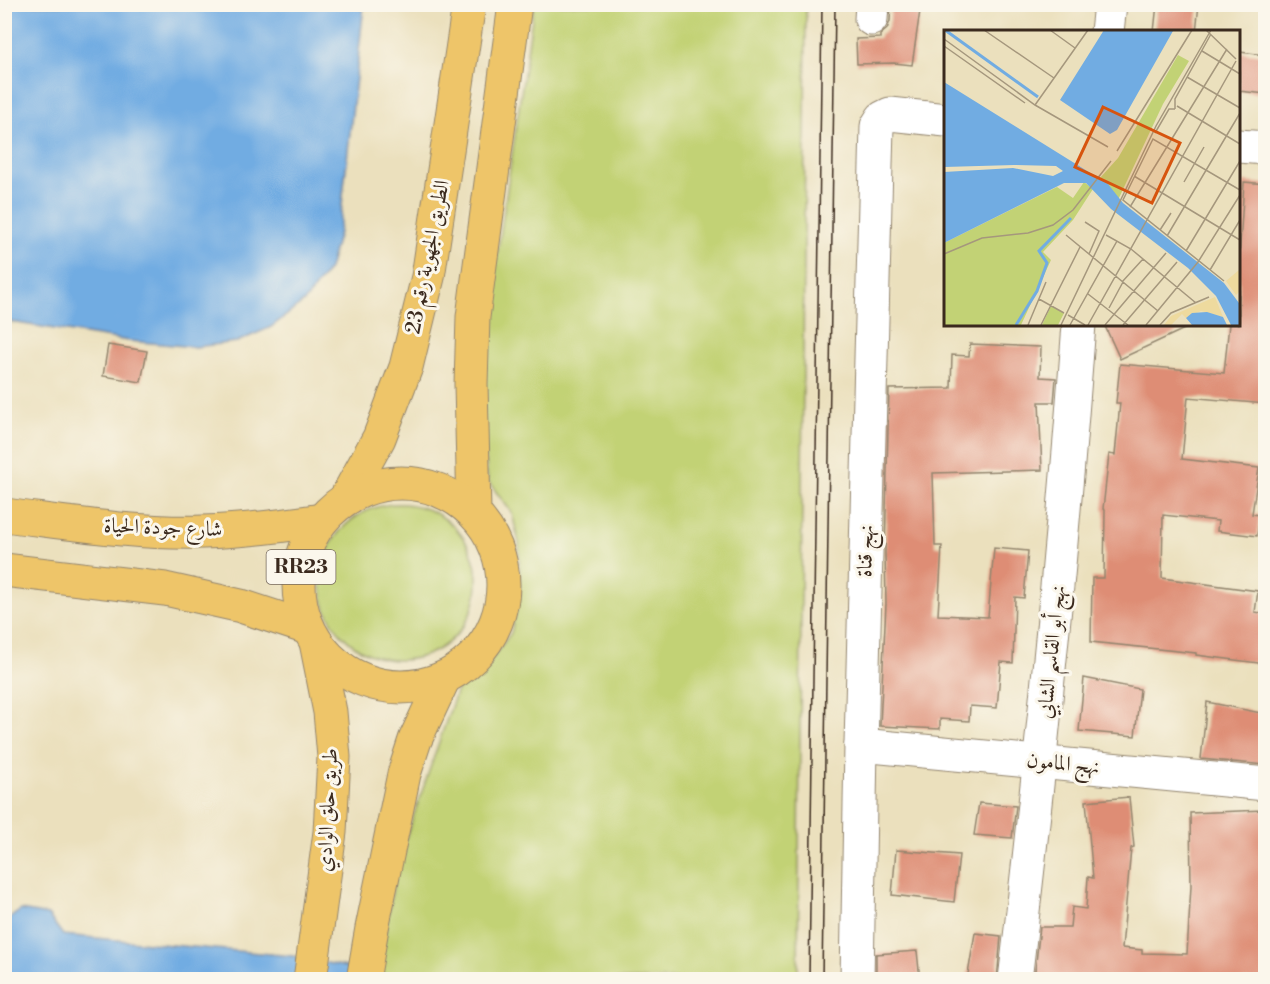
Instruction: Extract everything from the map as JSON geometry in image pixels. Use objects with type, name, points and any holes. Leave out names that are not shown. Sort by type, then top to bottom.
[{"type":"main road","name":"الطريق الجهوية رقم 23","points":[[346,498],[378,485],[413,483],[446,492],[474,512],[493,538],[503,570],[502,602],[491,633],[471,659],[444,678],[409,687],[373,683],[341,668],[312,635],[300,600],[299,572],[307,544],[322,520],[346,498],[379,438],[406,367],[428,277],[469,4]]},
{"type":"main road","points":[[474,512],[471,384],[473,317],[515,4]]},
{"type":"main road","name":"شارع جودة الحياة","points":[[4,515],[130,530],[201,532],[260,529],[322,520]]},
{"type":"main road","name":"RR23","points":[[4,570],[165,589],[241,606],[312,635]]},
{"type":"main road","name":"طريق حلق الوادي","points":[[310,980],[330,832],[334,757],[330,712],[312,635]]},
{"type":"main road","name":"RR23","points":[[363,980],[404,774],[415,740],[444,678]]},
{"type":"street","points":[[1107,30],[1110,4]]},
{"type":"street","name":"نهج قناة","points":[[857,980],[876,134],[879,122],[890,114],[944,120]]},
{"type":"street","points":[[1240,146],[1266,147]]},
{"type":"street","name":"نهج أبو القاسم الشابي","points":[[1015,980],[1041,762],[1066,499],[1079,326]]},
{"type":"street","name":"نهج المامون","points":[[861,745],[1266,784]]},
{"type":"green space","points":[[534,5],[806,5],[798,979],[426,980],[404,974],[378,975],[397,864],[457,690],[483,671],[511,633],[520,593],[519,543],[512,513],[488,481],[476,369],[499,244]]},
{"type":"green space","points":[[399,504],[429,510],[454,527],[471,552],[477,582],[471,612],[454,637],[429,654],[399,660],[369,654],[344,637],[327,612],[321,582],[327,552],[344,527],[369,510]]},
{"type":"water","points":[[4,5],[364,5],[339,232],[329,269],[305,301],[271,327],[237,342],[195,347],[129,341],[5,321]]},
{"type":"water","points":[[21,910],[48,915],[63,935],[293,956],[404,979],[5,979],[4,922]]},
{"type":"building","points":[[891,4],[921,4],[912,65],[857,64],[856,39],[880,38],[890,21]]},
{"type":"building","points":[[1157,4],[1199,4],[1196,30],[1154,30]]},
{"type":"building","points":[[1240,52],[1266,55],[1266,94],[1240,91]]},
{"type":"building","points":[[1244,182],[1266,184],[1266,404],[1188,397],[1182,459],[1259,468],[1252,514],[1260,515],[1257,536],[1217,531],[1218,521],[1163,515],[1162,578],[1258,591],[1255,612],[1266,614],[1266,664],[1196,655],[1196,653],[1091,642],[1092,578],[1104,578],[1105,510],[1103,509],[1109,454],[1115,455],[1120,403],[1116,403],[1120,364],[1224,373],[1229,326],[1240,326],[1240,244]]},
{"type":"building","points":[[1105,326],[1191,326],[1120,359]]},
{"type":"building","points":[[970,344],[1041,347],[1040,377],[1056,378],[1054,402],[1039,402],[1042,470],[933,473],[935,546],[942,546],[938,615],[988,617],[994,548],[1028,551],[1024,598],[1015,597],[1013,663],[1001,662],[997,708],[970,706],[969,721],[940,719],[940,729],[880,726],[886,604],[889,389],[951,388],[952,355],[969,356]]},
{"type":"building","points":[[108,345],[147,351],[141,382],[103,376]]},
{"type":"building","points":[[1084,678],[1140,689],[1135,736],[1079,731]]},
{"type":"building","points":[[1207,702],[1266,714],[1266,765],[1201,759]]},
{"type":"building","points":[[1129,797],[1134,847],[1131,848],[1122,948],[1142,950],[1142,953],[1187,954],[1191,886],[1190,813],[1264,810],[1266,980],[1034,980],[1040,927],[1070,927],[1072,907],[1086,909],[1088,877],[1093,878],[1086,801]]},
{"type":"building","points":[[979,803],[1016,806],[1012,838],[974,835]]},
{"type":"building","points":[[896,850],[959,855],[954,902],[892,895]]},
{"type":"building","points":[[975,933],[1001,936],[997,980],[967,980]]},
{"type":"building","points":[[917,951],[920,980],[876,980],[876,954]]},
{"type":"tram line","points":[[809,980],[822,4]]},
{"type":"tram line","points":[[822,980],[835,4]]}]
